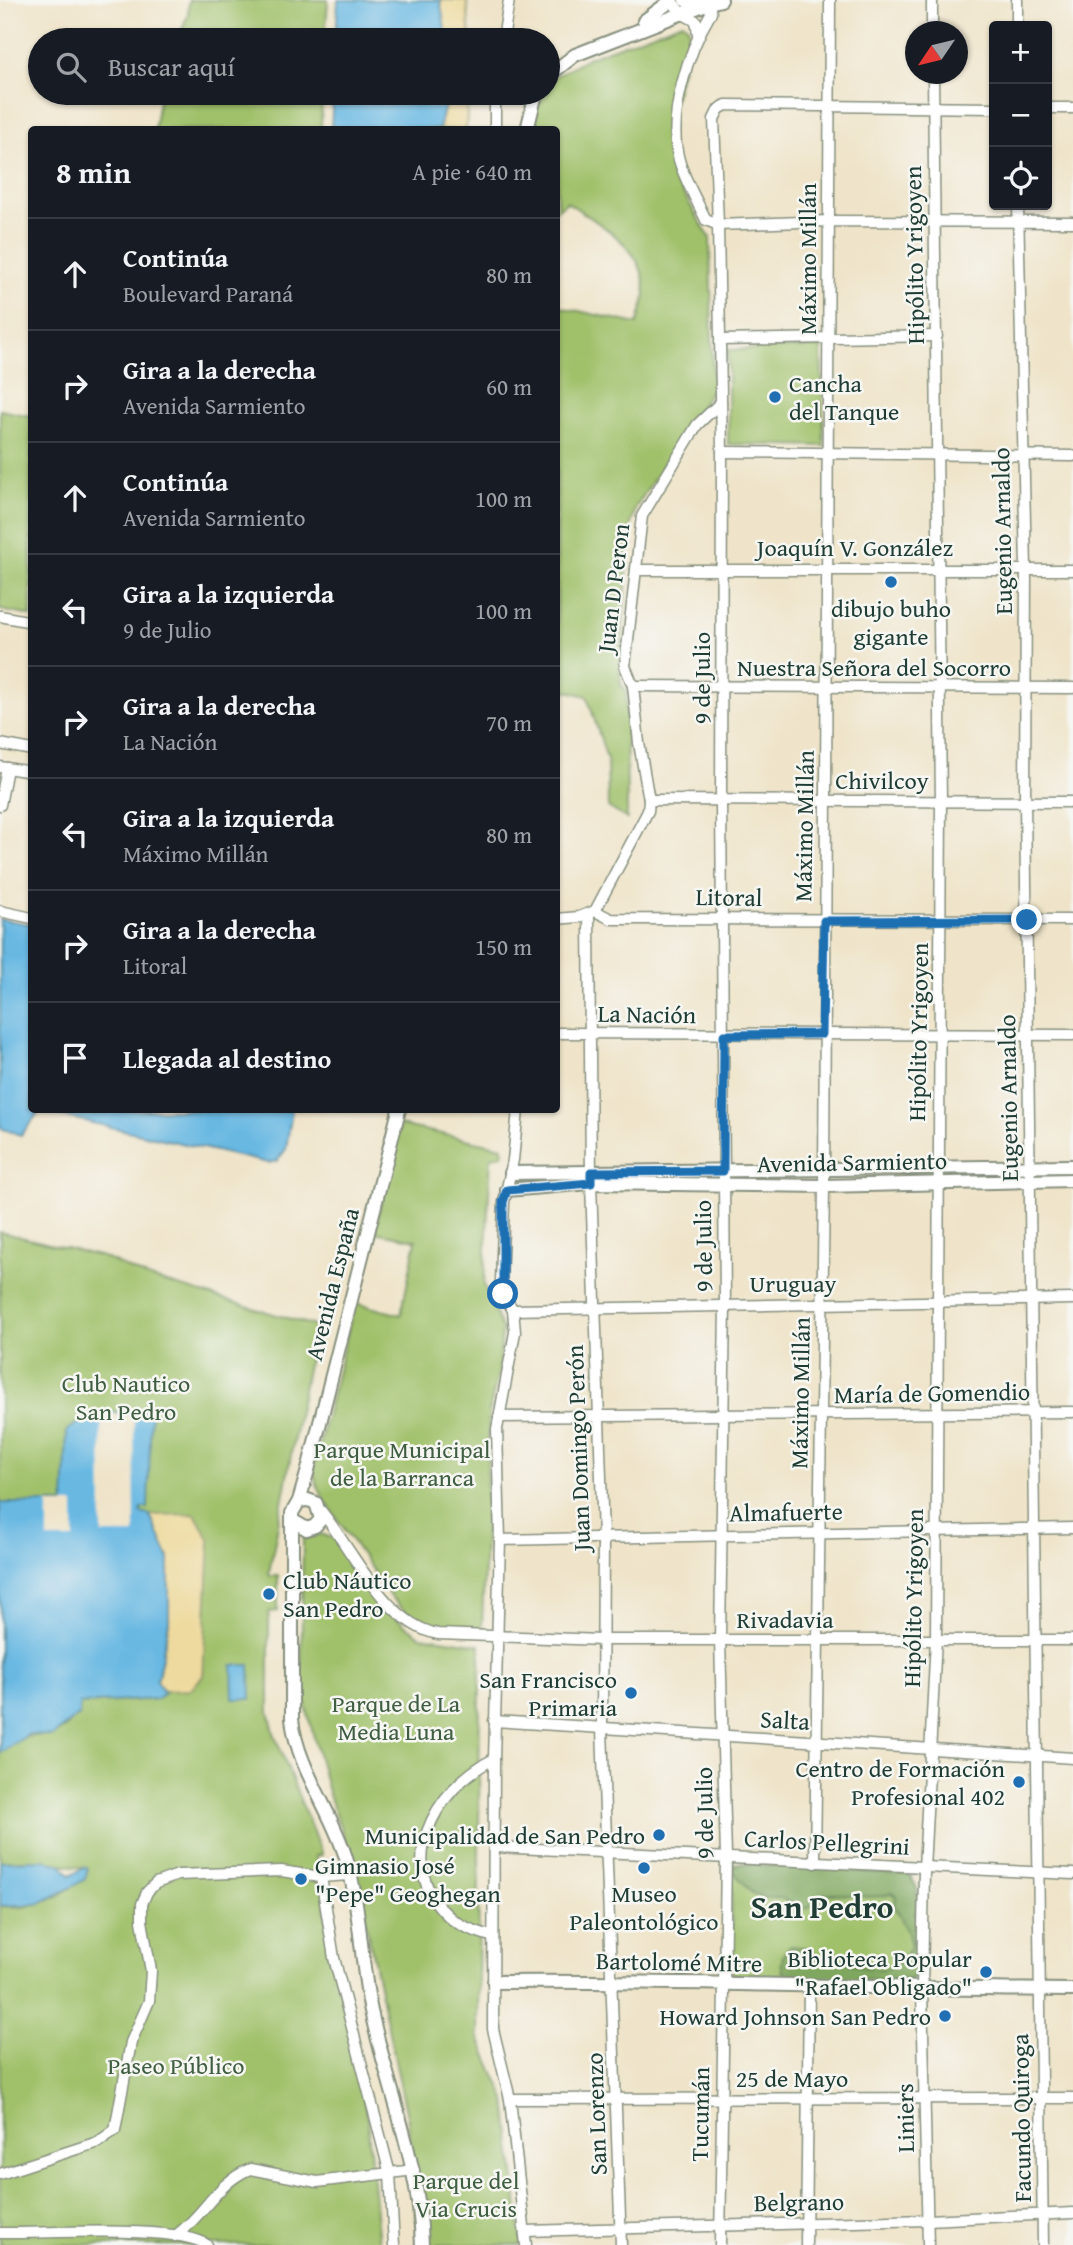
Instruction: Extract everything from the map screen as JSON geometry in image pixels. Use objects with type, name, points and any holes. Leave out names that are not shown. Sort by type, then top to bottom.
[{"type":"main road","points":[[560,66],[575,54],[683,7],[713,1]]},
{"type":"main road","points":[[623,34],[667,2]]},
{"type":"main road","points":[[528,126],[533,105]]},
{"type":"main road","name":"Avenida España","points":[[302,1529],[320,1519],[311,1504],[308,1470],[398,1113]]},
{"type":"main road","name":"Avenida Sarmiento","points":[[511,1172],[722,1185],[824,1186],[937,1182],[1073,1166]]},
{"type":"main road","name":"Avenida Sarmiento","points":[[507,1190],[591,1177],[723,1171],[937,1169],[1030,1173],[1073,1180]]},
{"type":"main road","name":"Avenida España","points":[[311,1504],[292,1513],[302,1529],[292,1588],[294,1732],[339,1836],[349,1875],[366,1989],[387,2082],[414,2170],[421,2204],[422,2245]]},
{"type":"main road","name":"Bartolomé Mitre","points":[[494,1982],[613,1981],[922,1990],[1073,1990]]},
{"type":"street","points":[[505,28],[509,0]]},
{"type":"street","name":"Máximo Millán","points":[[815,1863],[816,1640],[822,1416],[822,1034],[829,568],[827,453],[830,0]]},
{"type":"street","points":[[932,0],[932,21]]},
{"type":"street","points":[[1017,0],[1017,21]]},
{"type":"street","points":[[713,1],[711,13],[698,35],[681,93],[675,136],[686,179],[706,220],[718,225],[829,221],[1073,222]]},
{"type":"street","points":[[667,2],[683,7],[696,21],[698,35]]},
{"type":"street","name":"Hipólito Yrigoyen","points":[[922,1990],[924,1869],[936,1639],[937,1169],[940,1034],[941,802],[933,84]]},
{"type":"street","name":"9 de Julio","points":[[723,1983],[726,1857],[720,1640],[725,1416],[721,800],[723,568],[714,119],[719,109],[734,103],[828,107]]},
{"type":"street","points":[[495,105],[495,126]]},
{"type":"street","points":[[828,107],[989,108]]},
{"type":"street","points":[[1052,108],[1073,108]]},
{"type":"street","name":"Eugenio Arnaldo","points":[[1018,210],[1026,569],[1025,802],[1040,1990]]},
{"type":"street","points":[[720,340],[937,336]]},
{"type":"street","name":"Juan D Peron","points":[[649,800],[633,687],[625,667],[638,532],[646,506],[697,425],[721,402]]},
{"type":"street","points":[[722,452],[1073,456]]},
{"type":"street","name":"Joaquín V. González","points":[[636,570],[1073,570]]},
{"type":"street","points":[[0,617],[28,621]]},
{"type":"street","name":"Nuestra Señora del Socorro","points":[[633,687],[1073,688]]},
{"type":"street","points":[[0,744],[28,749]]},
{"type":"street","points":[[0,805],[4,767],[28,771]]},
{"type":"street","points":[[560,918],[592,913],[644,819],[649,800]]},
{"type":"street","name":"Chivilcoy","points":[[649,800],[1073,802]]},
{"type":"street","points":[[0,911],[28,917]]},
{"type":"street","name":"Litoral","points":[[592,913],[611,919],[723,917],[824,921],[1073,920]]},
{"type":"street","name":"Juan Domingo Perón","points":[[592,913],[591,1177],[603,1537],[602,1728],[613,1981]]},
{"type":"street","name":"La Nación","points":[[560,1033],[1073,1035]]},
{"type":"street","points":[[518,1113],[511,1172],[503,1202],[501,1281],[503,1294],[513,1310],[514,1344],[499,1417],[500,1539],[494,1721],[493,1937],[495,2039],[510,2099],[526,2245]]},
{"type":"street","name":"Uruguay","points":[[513,1310],[1073,1299]]},
{"type":"street","name":"María de Gomendio","points":[[499,1417],[1073,1412]]},
{"type":"street","points":[[311,1504],[341,1535]]},
{"type":"street","name":"Almafuerte","points":[[500,1539],[1073,1528]]},
{"type":"street","points":[[302,1529],[341,1535]]},
{"type":"street","name":"Rivadavia","points":[[341,1535],[383,1598],[410,1623],[438,1634],[603,1640],[1073,1640]]},
{"type":"street","name":"Salta","points":[[494,1721],[1073,1758]]},
{"type":"street","points":[[493,1937],[465,1928],[451,1918],[429,1887],[422,1856],[430,1820],[444,1798],[464,1777],[494,1759]]},
{"type":"street","name":"Carlos Pellegrini","points":[[495,1847],[1038,1875],[1073,1874]]},
{"type":"street","points":[[0,2174],[98,2142],[115,2130],[131,2042],[149,2001],[150,1971],[142,1904],[147,1892],[156,1883],[178,1875],[281,1871],[321,1877],[349,1875]]},
{"type":"street","points":[[321,1877],[334,1958],[390,2174],[394,2245]]},
{"type":"street","name":"San Lorenzo","points":[[613,1981],[621,2245]]},
{"type":"street","name":"Tucumán","points":[[720,2245],[723,1983]]},
{"type":"street","points":[[806,2245],[809,1987]]},
{"type":"street","name":"Liniers","points":[[922,1990],[928,2245]]},
{"type":"street","name":"Facundo Quiroga","points":[[1040,1990],[1044,2245]]},
{"type":"street","name":"25 de Mayo","points":[[510,2099],[615,2096],[721,2099],[1073,2098]]},
{"type":"street","points":[[175,2236],[194,2220],[222,2185],[250,2169],[317,2182],[414,2170]]},
{"type":"street","name":"Belgrano","points":[[526,2231],[928,2220],[1073,2213]]},
{"type":"street","points":[[194,2220],[206,2245]]},
{"type":"street","points":[[0,2233],[69,2230],[175,2236],[198,2239],[206,2245]]},
{"type":"green space","points":[[189,0],[328,0],[326,28],[183,28],[188,14]]},
{"type":"green space","points":[[683,22],[689,28],[689,43],[666,131],[680,188],[710,238],[713,388],[636,507],[630,528],[620,675],[621,685],[626,690],[627,819],[608,807],[607,759],[587,696],[560,689],[560,307],[637,324],[645,296],[643,276],[629,249],[606,228],[567,202],[560,208],[560,126],[534,126],[539,105],[560,105],[560,74],[587,58]]},
{"type":"green space","points":[[158,105],[322,105],[321,126],[155,126]]},
{"type":"green space","name":"Cancha del Tanque","points":[[821,347],[824,446],[728,444],[728,350]]},
{"type":"green space","points":[[0,410],[28,415],[28,615],[0,610]]},
{"type":"green space","name":"Parque Municipal de la Barranca","points":[[400,1125],[503,1147],[502,1155],[491,1157],[484,1285],[502,1330],[499,1371],[489,1411],[482,1630],[441,1628],[410,1617],[390,1596],[325,1501],[313,1469],[355,1303],[401,1315],[416,1240],[374,1232]]},
{"type":"green space","points":[[0,1232],[103,1257],[147,1277],[315,1326],[269,1573],[270,1576],[278,1576],[278,1611],[269,1612],[269,1712],[275,1736],[322,1855],[315,1856],[324,1884],[329,1955],[352,2037],[367,2118],[379,2245],[0,2245],[0,1906],[24,1907],[56,1897],[84,1879],[88,1869],[42,1860],[0,1861],[0,1753],[18,1739],[62,1730],[70,1722],[79,1704],[156,1699],[164,1693],[135,1534],[0,1516]]},
{"type":"green space","name":"Parque de La Media Luna","points":[[321,1534],[338,1540],[386,1610],[409,1628],[421,1636],[480,1645],[478,2036],[506,2100],[522,2245],[419,2245],[408,2121],[353,1863],[328,1792],[301,1687],[303,1539]]},
{"type":"green space","points":[[731,1863],[910,1875],[917,1888],[917,1975],[908,1981],[732,1975]]},
{"type":"green space","points":[[740,1863],[910,1875],[917,1888],[917,1975],[910,1980],[793,1979],[783,1972],[782,1964],[783,1954],[790,1946],[809,1948],[819,1959],[826,1956],[874,1969],[894,1966],[903,1959],[911,1947],[908,1932],[894,1905],[896,1898],[893,1893],[875,1897],[822,1894],[814,1905],[803,1909],[781,1898],[766,1898],[752,1893],[731,1869]]},
{"type":"sand","points":[[440,0],[467,0],[469,28],[445,28]]},
{"type":"sand","points":[[445,105],[467,105],[466,126],[440,126]]},
{"type":"sand","points":[[195,1514],[210,1541],[203,1676],[190,1690],[164,1691],[157,1681],[169,1623],[169,1558],[150,1515]]},
{"type":"water","points":[[338,0],[440,0],[445,28],[337,28]]},
{"type":"water","points":[[332,105],[445,105],[440,126],[331,126]]},
{"type":"water","points":[[0,919],[28,924],[28,1113],[38,1113],[21,1135],[0,1128]]},
{"type":"water","points":[[49,1113],[292,1113],[286,1149],[277,1161],[268,1163]]},
{"type":"water","points":[[151,1410],[148,1508],[142,1508],[141,1513],[150,1515],[169,1558],[169,1622],[157,1681],[164,1693],[156,1699],[80,1704],[79,1715],[52,1736],[29,1734],[0,1753],[0,1503],[64,1503],[67,1430],[93,1414]]},
{"type":"water","points":[[232,1665],[250,1665],[251,1699],[233,1699]]},
{"type":"water","points":[[42,1860],[60,1863],[70,1875],[86,1867],[88,1869],[85,1879],[38,1904],[0,1906],[0,1861]]},
{"type":"pier","points":[[101,1414],[134,1414],[135,1534],[102,1534]]},
{"type":"pier","points":[[48,1504],[74,1504],[74,1539],[48,1539]]},
{"type":"place","name":"Cancha del Tanque","points":[[775,397]]},
{"type":"place","name":"dibujo buho gigante","points":[[891,582]]},
{"type":"place","name":"Club Náutico San Pedro","points":[[269,1594]]},
{"type":"place","name":"San Francisco Primaria","points":[[631,1693]]},
{"type":"place","name":"Centro de Formación Profesional 402","points":[[1019,1782]]},
{"type":"place","name":"Municipalidad de San Pedro","points":[[659,1835]]},
{"type":"place","name":"Museo Paleontológico","points":[[644,1868]]},
{"type":"place","name":"Gimnasio José \"Pepe\" Geoghegan","points":[[301,1879]]},
{"type":"place","name":"Biblioteca Popular \"Rafael Obligado\"","points":[[986,1972]]},
{"type":"place","name":"Howard Johnson San Pedro","points":[[945,2016]]},
{"type":"district","name":"San Pedro","points":[[822,1906]]},
{"type":"route","points":[[503,1294],[503,1202],[507,1190],[591,1183],[591,1172],[723,1171],[724,1035],[822,1034],[824,921],[1027,920]]},
{"type":"park label","name":"Club Nautico San Pedro","points":[[126,1397]]},
{"type":"park label","name":"Paseo Público","points":[[176,2065]]},
{"type":"park label","name":"Parque del Via Crucis","points":[[466,2194]]}]
